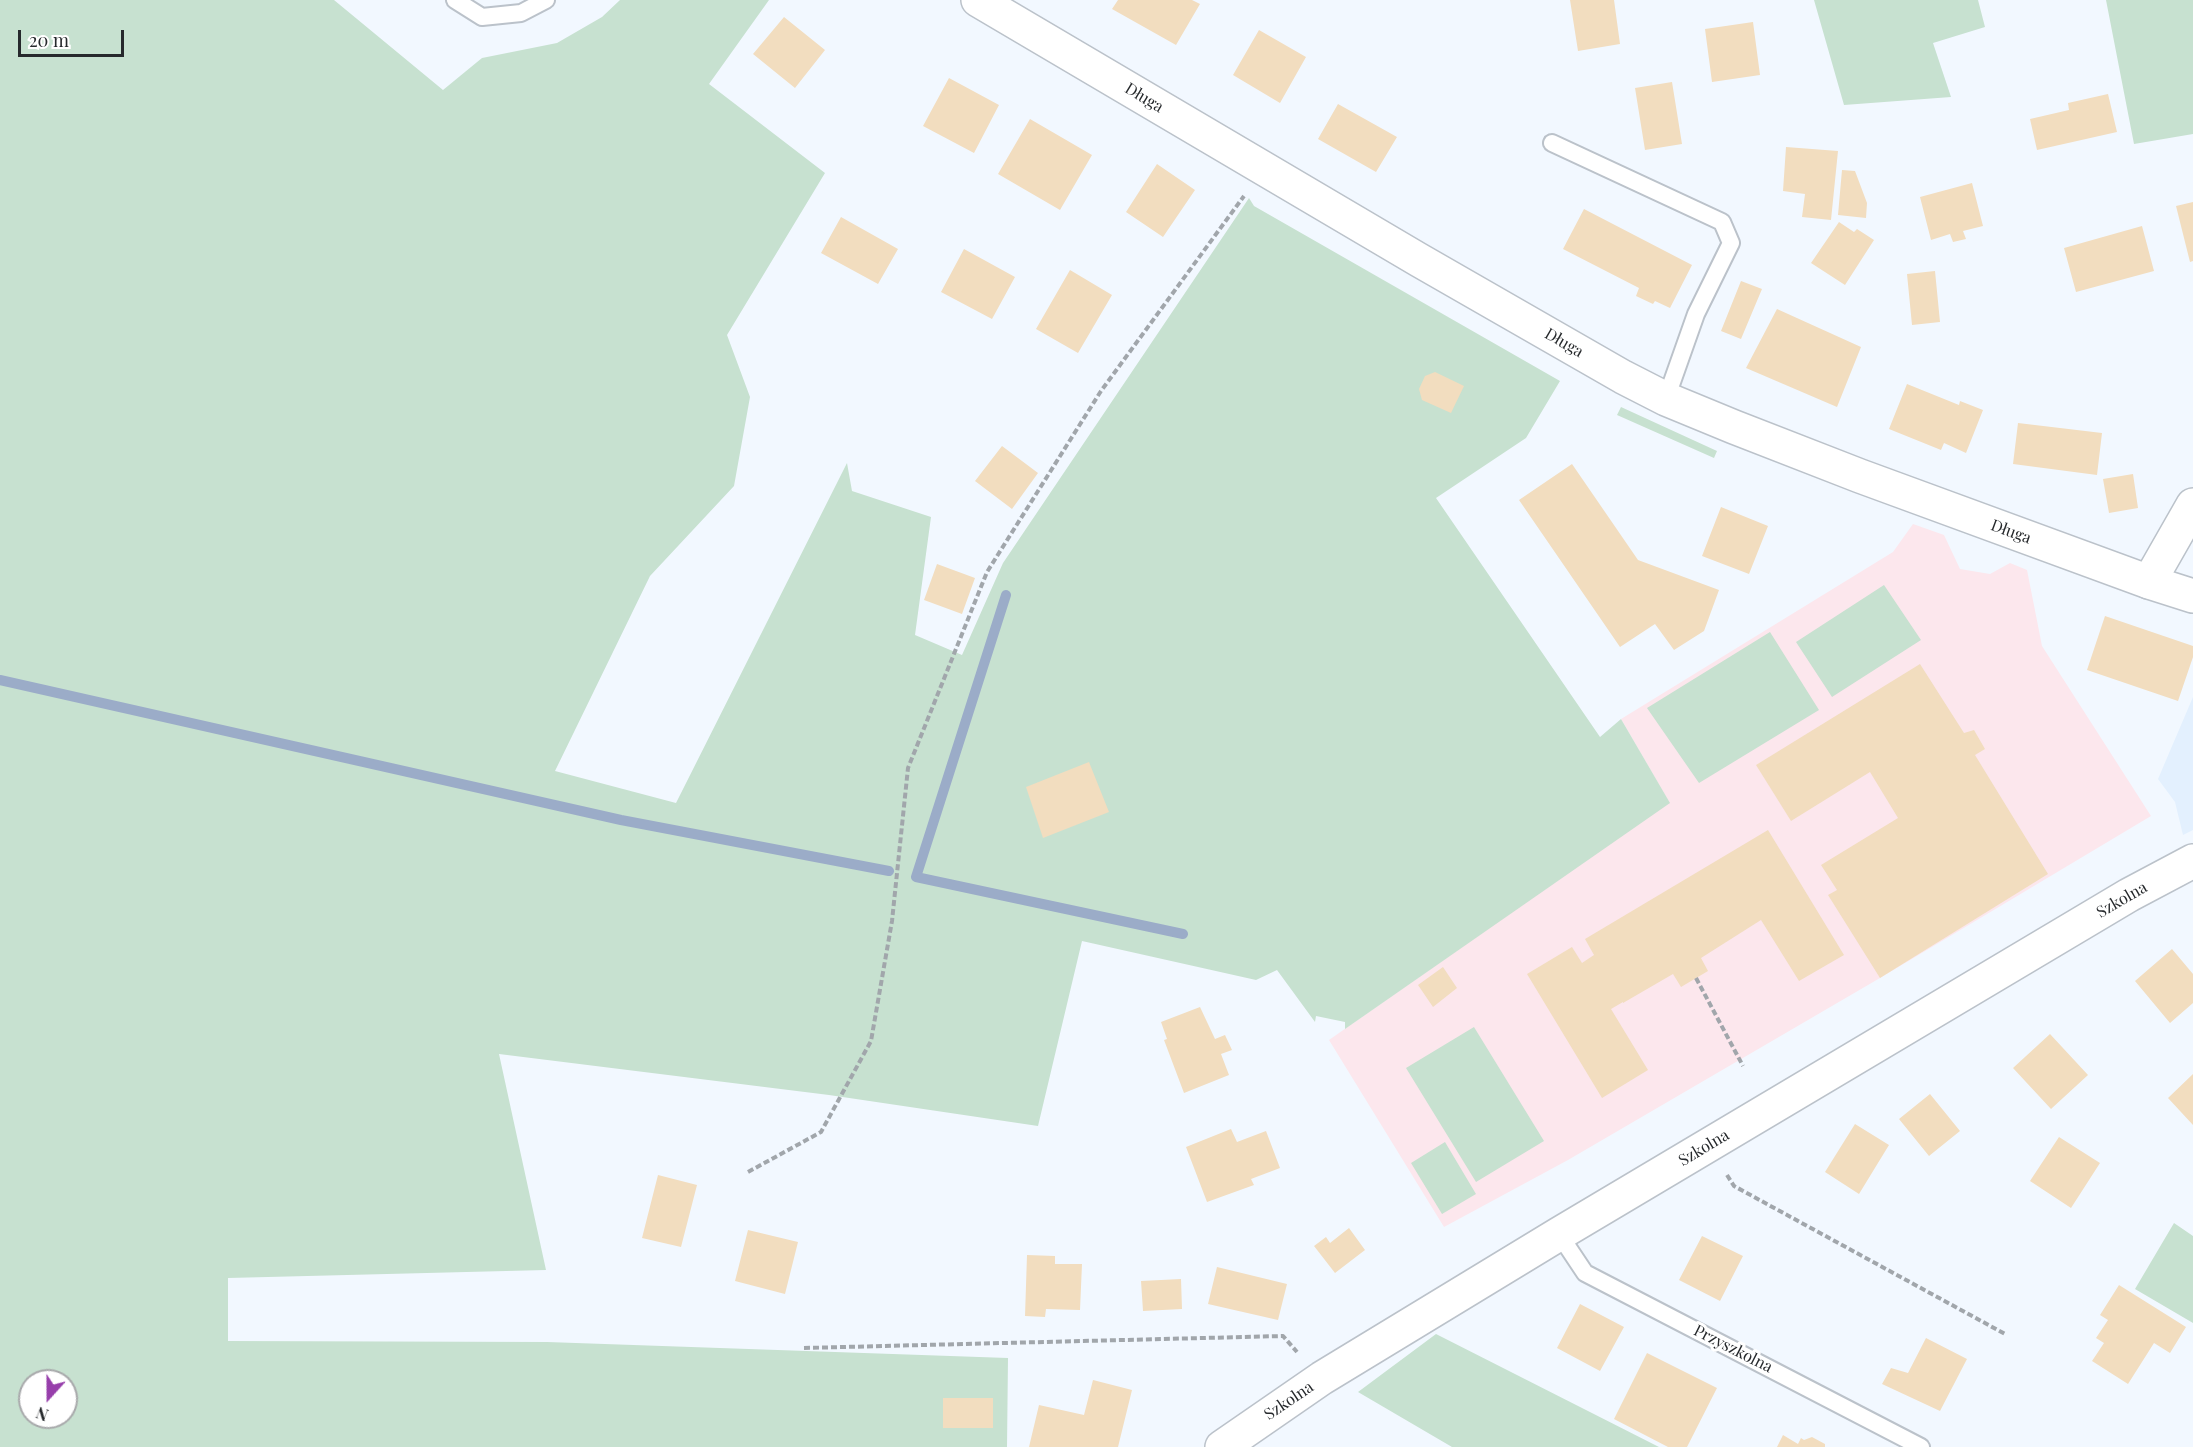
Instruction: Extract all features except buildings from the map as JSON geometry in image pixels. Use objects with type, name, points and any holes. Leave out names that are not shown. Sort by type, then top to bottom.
[{"type":"street","name":"Długa","points":[[978,0],[1439,272],[1666,399],[1849,472],[2193,596]]},
{"type":"street","points":[[2149,582],[2193,505]]},
{"type":"street","name":"Szkolna","points":[[1222,1447],[1322,1378],[1559,1234],[2129,895],[2193,861]]},
{"type":"lane","points":[[456,0],[482,17],[521,13],[546,0]]},
{"type":"lane","points":[[1552,143],[1722,222],[1731,243],[1696,314],[1666,399]]},
{"type":"lane","name":"Przyszkolna","points":[[1559,1234],[1585,1273],[1922,1447]]},
{"type":"path","points":[[748,1172],[821,1132],[871,1041],[892,921],[908,768],[987,572],[1101,391],[1263,168]]},
{"type":"path","points":[[1696,978],[1743,1066]]},
{"type":"path","points":[[1709,1146],[1734,1186],[2005,1334]]},
{"type":"path","points":[[804,1348],[1283,1336],[1322,1378]]},
{"type":"shaded area","points":[[1913,524],[1944,535],[1960,569],[1990,574],[2010,563],[2027,570],[2042,646],[2151,816],[1880,978],[1568,1160],[1444,1227],[1329,1040],[1669,802],[1621,719],[1893,552]]},
{"type":"shaded area","points":[[2193,697],[2193,830],[2183,835],[2175,802],[2158,779]]},
{"type":"green space","points":[[0,0],[334,0],[443,90],[482,58],[557,43],[602,17],[620,0],[769,0],[709,84],[825,173],[727,335],[750,397],[734,486],[650,576],[555,771],[676,803],[847,463],[852,491],[931,517],[915,635],[962,655],[1003,563],[1249,198],[1254,206],[1560,381],[1526,438],[1436,498],[1600,737],[1621,719],[1670,803],[1345,1029],[1345,1022],[1316,1016],[1315,1022],[1277,970],[1256,980],[1082,941],[1038,1126],[829,1095],[499,1054],[546,1270],[228,1278],[228,1341],[547,1342],[1008,1358],[1007,1447],[0,1447]]},
{"type":"green space","points":[[1814,0],[1978,0],[1985,27],[1933,43],[1951,97],[1844,105]]},
{"type":"green space","points":[[2106,0],[2193,0],[2193,134],[2134,144]]},
{"type":"green space","points":[[1621,407],[1717,451],[1714,458],[1617,415]]},
{"type":"green space","points":[[1884,585],[1921,640],[1832,697],[1796,642]]},
{"type":"green space","points":[[1770,632],[1819,710],[1699,783],[1647,708]]},
{"type":"green space","points":[[1474,1027],[1544,1141],[1476,1182],[1406,1068]]},
{"type":"green space","points":[[1445,1142],[1476,1194],[1442,1214],[1411,1163]]},
{"type":"green space","points":[[2174,1223],[2193,1236],[2193,1323],[2135,1289]]},
{"type":"green space","points":[[1436,1334],[1659,1447],[1452,1447],[1358,1392]]},
{"type":"waterway","points":[[1006,595],[916,877],[1183,934]]},
{"type":"waterway","points":[[0,680],[621,820],[889,871]]}]
